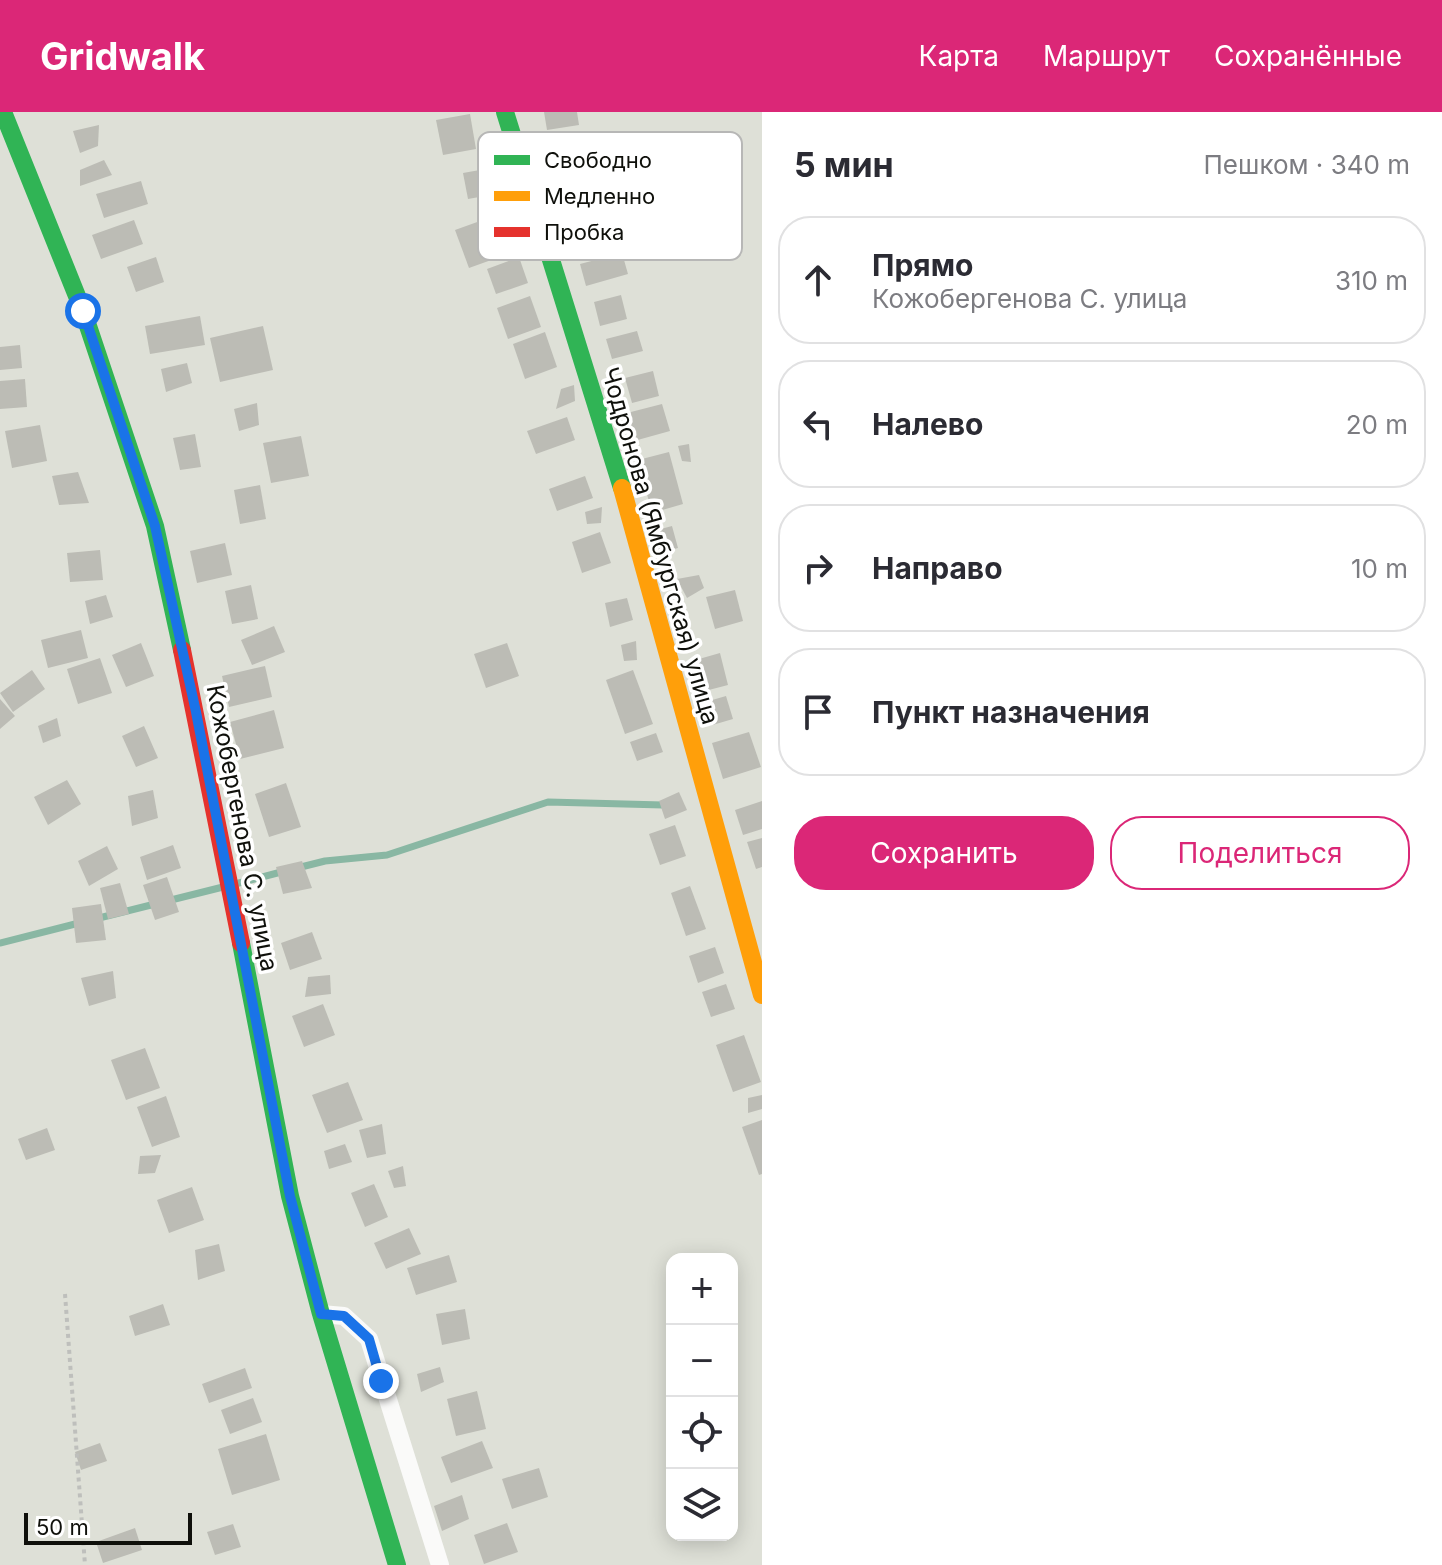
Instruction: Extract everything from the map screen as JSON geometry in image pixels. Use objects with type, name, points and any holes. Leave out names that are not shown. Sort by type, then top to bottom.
[{"type":"main road","name":"Кожобергенова С. улица","points":[[3,112],[83,311],[155,526],[199,728],[290,1196],[321,1314],[397,1565]]},
{"type":"main road","name":"Чодронова (Ямбургская) улица","points":[[505,112],[511,132]]},
{"type":"main road","name":"Чодронова (Ямбургская) улица","points":[[551,260],[635,531],[762,995]]},
{"type":"street","points":[[321,1314],[344,1316],[369,1339],[440,1565]]},
{"type":"path","points":[[65,1294],[85,1565]]},
{"type":"building","points":[[544,112],[577,112],[579,125],[547,130]]},
{"type":"building","points":[[470,114],[476,149],[443,155],[436,120]]},
{"type":"building","points":[[99,125],[98,146],[80,153],[73,131]]},
{"type":"building","points":[[104,160],[112,175],[80,186],[80,170]]},
{"type":"building","points":[[478,170],[478,197],[468,199],[463,173]]},
{"type":"building","points":[[141,181],[148,204],[104,218],[96,194]]},
{"type":"building","points":[[134,220],[143,244],[101,259],[92,235]]},
{"type":"building","points":[[478,222],[478,260],[491,260],[469,268],[455,230]]},
{"type":"building","points":[[156,257],[164,282],[136,292],[127,267]]},
{"type":"building","points":[[520,260],[528,283],[496,294],[487,269]]},
{"type":"building","points":[[595,260],[624,260],[628,274],[586,286],[580,264]]},
{"type":"building","points":[[621,295],[627,319],[600,326],[594,302]]},
{"type":"building","points":[[530,296],[541,327],[508,339],[497,308]]},
{"type":"building","points":[[200,316],[205,345],[150,354],[145,326]]},
{"type":"building","points":[[263,326],[273,370],[220,382],[210,338]]},
{"type":"building","points":[[637,331],[643,351],[612,359],[606,339]]},
{"type":"building","points":[[545,332],[557,367],[525,379],[513,344]]},
{"type":"building","points":[[20,345],[22,368],[0,370],[0,347]]},
{"type":"building","points":[[187,363],[192,383],[166,392],[161,369]]},
{"type":"building","points":[[653,371],[659,396],[632,403],[625,378]]},
{"type":"building","points":[[25,379],[27,407],[0,409],[0,381]]},
{"type":"building","points":[[574,385],[575,401],[556,409],[561,389]]},
{"type":"building","points":[[257,403],[259,425],[239,431],[234,409]]},
{"type":"building","points":[[662,404],[670,431],[634,441],[627,413]]},
{"type":"building","points":[[567,417],[575,440],[536,454],[527,431]]},
{"type":"building","points":[[40,425],[47,461],[12,468],[5,431]]},
{"type":"building","points":[[195,434],[201,467],[180,470],[173,438]]},
{"type":"building","points":[[301,436],[309,476],[271,483],[263,443]]},
{"type":"building","points":[[689,444],[691,462],[682,461],[678,446]]},
{"type":"building","points":[[669,452],[683,504],[652,513],[638,460]]},
{"type":"building","points":[[78,472],[89,503],[59,505],[52,476]]},
{"type":"building","points":[[585,476],[593,498],[557,511],[549,489]]},
{"type":"building","points":[[260,485],[266,519],[240,524],[234,490]]},
{"type":"building","points":[[602,507],[601,523],[587,524],[585,512]]},
{"type":"building","points":[[672,526],[678,548],[652,555],[646,533]]},
{"type":"building","points":[[600,532],[611,563],[582,573],[572,542]]},
{"type":"building","points":[[225,543],[232,575],[197,583],[190,551]]},
{"type":"building","points":[[100,550],[103,580],[70,582],[67,553]]},
{"type":"building","points":[[699,575],[704,588],[687,598],[677,579]]},
{"type":"building","points":[[251,585],[258,619],[232,624],[225,591]]},
{"type":"building","points":[[735,590],[743,621],[715,629],[706,597]]},
{"type":"building","points":[[106,595],[113,617],[90,624],[85,601]]},
{"type":"building","points":[[627,598],[633,620],[610,627],[605,603]]},
{"type":"building","points":[[274,626],[285,652],[252,665],[241,640]]},
{"type":"building","points":[[81,630],[88,658],[48,668],[41,640]]},
{"type":"building","points":[[636,641],[637,660],[624,661],[621,645]]},
{"type":"building","points":[[141,643],[154,676],[126,687],[112,655]]},
{"type":"building","points":[[507,643],[519,676],[486,688],[474,654]]},
{"type":"building","points":[[720,653],[728,685],[701,692],[692,661]]},
{"type":"building","points":[[100,658],[112,693],[78,704],[67,669]]},
{"type":"building","points":[[265,666],[272,697],[229,707],[222,676]]},
{"type":"building","points":[[32,670],[45,689],[13,712],[0,693]]},
{"type":"building","points":[[633,670],[653,724],[625,734],[606,680]]},
{"type":"building","points":[[726,696],[733,719],[709,726],[702,703]]},
{"type":"building","points":[[0,699],[15,716],[0,729]]},
{"type":"building","points":[[274,710],[284,748],[240,759],[230,722]]},
{"type":"building","points":[[57,718],[61,736],[43,743],[38,726]]},
{"type":"building","points":[[144,726],[158,758],[136,767],[122,736]]},
{"type":"building","points":[[749,732],[761,767],[723,779],[712,743]]},
{"type":"building","points":[[656,733],[663,752],[637,761],[630,742]]},
{"type":"building","points":[[67,780],[81,804],[48,825],[34,797]]},
{"type":"building","points":[[286,783],[301,827],[269,837],[255,794]]},
{"type":"building","points":[[153,790],[158,818],[132,826],[128,796]]},
{"type":"building","points":[[679,792],[687,810],[665,819],[659,801]]},
{"type":"building","points":[[762,801],[762,829],[743,835],[735,810]]},
{"type":"building","points":[[675,825],[686,856],[660,865],[649,834]]},
{"type":"building","points":[[762,838],[762,867],[756,869],[747,842]]},
{"type":"building","points":[[173,845],[181,868],[147,880],[140,857]]},
{"type":"building","points":[[107,846],[118,869],[89,886],[78,861]]},
{"type":"building","points":[[302,861],[312,888],[283,894],[276,867]]},
{"type":"building","points":[[167,877],[179,912],[155,920],[143,885]]},
{"type":"building","points":[[120,883],[129,914],[108,919],[100,888]]},
{"type":"building","points":[[690,886],[706,929],[686,936],[671,893]]},
{"type":"building","points":[[101,904],[106,940],[76,943],[72,908]]},
{"type":"building","points":[[312,932],[322,959],[290,970],[281,943]]},
{"type":"building","points":[[715,947],[724,973],[698,983],[689,956]]},
{"type":"building","points":[[113,971],[116,998],[89,1006],[81,978]]},
{"type":"building","points":[[330,975],[331,994],[305,997],[308,977]]},
{"type":"building","points":[[726,984],[735,1009],[711,1017],[702,992]]},
{"type":"building","points":[[323,1004],[335,1035],[304,1047],[292,1016]]},
{"type":"building","points":[[744,1035],[761,1082],[733,1092],[716,1045]]},
{"type":"building","points":[[145,1048],[160,1088],[126,1100],[111,1060]]},
{"type":"building","points":[[348,1082],[363,1120],[327,1133],[312,1095]]},
{"type":"building","points":[[762,1095],[762,1109],[748,1113],[748,1098]]},
{"type":"building","points":[[166,1096],[180,1137],[152,1147],[137,1107]]},
{"type":"building","points":[[762,1120],[762,1174],[759,1175],[742,1127]]},
{"type":"building","points":[[382,1124],[386,1154],[367,1158],[359,1130]]},
{"type":"building","points":[[47,1128],[55,1150],[26,1160],[18,1139]]},
{"type":"building","points":[[345,1144],[352,1162],[329,1169],[324,1151]]},
{"type":"building","points":[[161,1155],[155,1173],[138,1174],[140,1156]]},
{"type":"building","points":[[403,1166],[406,1186],[394,1188],[388,1171]]},
{"type":"building","points":[[374,1184],[388,1217],[365,1227],[351,1193]]},
{"type":"building","points":[[192,1187],[204,1220],[169,1233],[157,1200]]},
{"type":"building","points":[[409,1228],[421,1254],[386,1269],[374,1243]]},
{"type":"building","points":[[219,1244],[225,1271],[198,1280],[195,1250]]},
{"type":"building","points":[[449,1255],[457,1282],[416,1295],[407,1268]]},
{"type":"building","points":[[163,1304],[170,1325],[135,1336],[129,1316]]},
{"type":"building","points":[[465,1309],[470,1339],[442,1345],[436,1314]]},
{"type":"building","points":[[440,1367],[444,1382],[421,1392],[417,1374]]},
{"type":"building","points":[[245,1368],[252,1388],[209,1403],[202,1384]]},
{"type":"building","points":[[477,1391],[486,1429],[456,1436],[447,1399]]},
{"type":"building","points":[[253,1398],[262,1422],[230,1434],[221,1410]]},
{"type":"building","points":[[266,1434],[280,1480],[232,1495],[218,1449]]},
{"type":"building","points":[[482,1441],[493,1468],[451,1483],[441,1457]]},
{"type":"building","points":[[100,1443],[107,1461],[81,1470],[75,1452]]},
{"type":"building","points":[[539,1468],[548,1497],[512,1509],[502,1479]]},
{"type":"building","points":[[462,1495],[469,1519],[442,1531],[434,1506]]},
{"type":"building","points":[[507,1523],[518,1552],[484,1564],[474,1535]]},
{"type":"building","points":[[233,1524],[241,1547],[215,1555],[207,1532]]},
{"type":"building","points":[[135,1528],[142,1550],[103,1563],[96,1542]]},
{"type":"waterway","points":[[297,868],[325,861],[387,855],[548,802],[663,805]]},
{"type":"waterway","points":[[235,884],[285,871]]},
{"type":"waterway","points":[[95,919],[223,887]]},
{"type":"waterway","points":[[0,943],[83,922]]},
{"type":"traffic: fast","points":[[3,112],[83,311],[155,526],[182,650]]},
{"type":"traffic: fast","points":[[505,112],[511,132]]},
{"type":"traffic: fast","points":[[551,260],[622,488]]},
{"type":"traffic: fast","points":[[241,943],[290,1196],[321,1314],[397,1565]]},
{"type":"traffic: slow","points":[[622,488],[762,995]]},
{"type":"traffic: jam","points":[[182,650],[241,943]]},
{"type":"route","points":[[83,311],[155,526],[196,712],[290,1196],[321,1314],[344,1316],[369,1339],[381,1381]]}]
